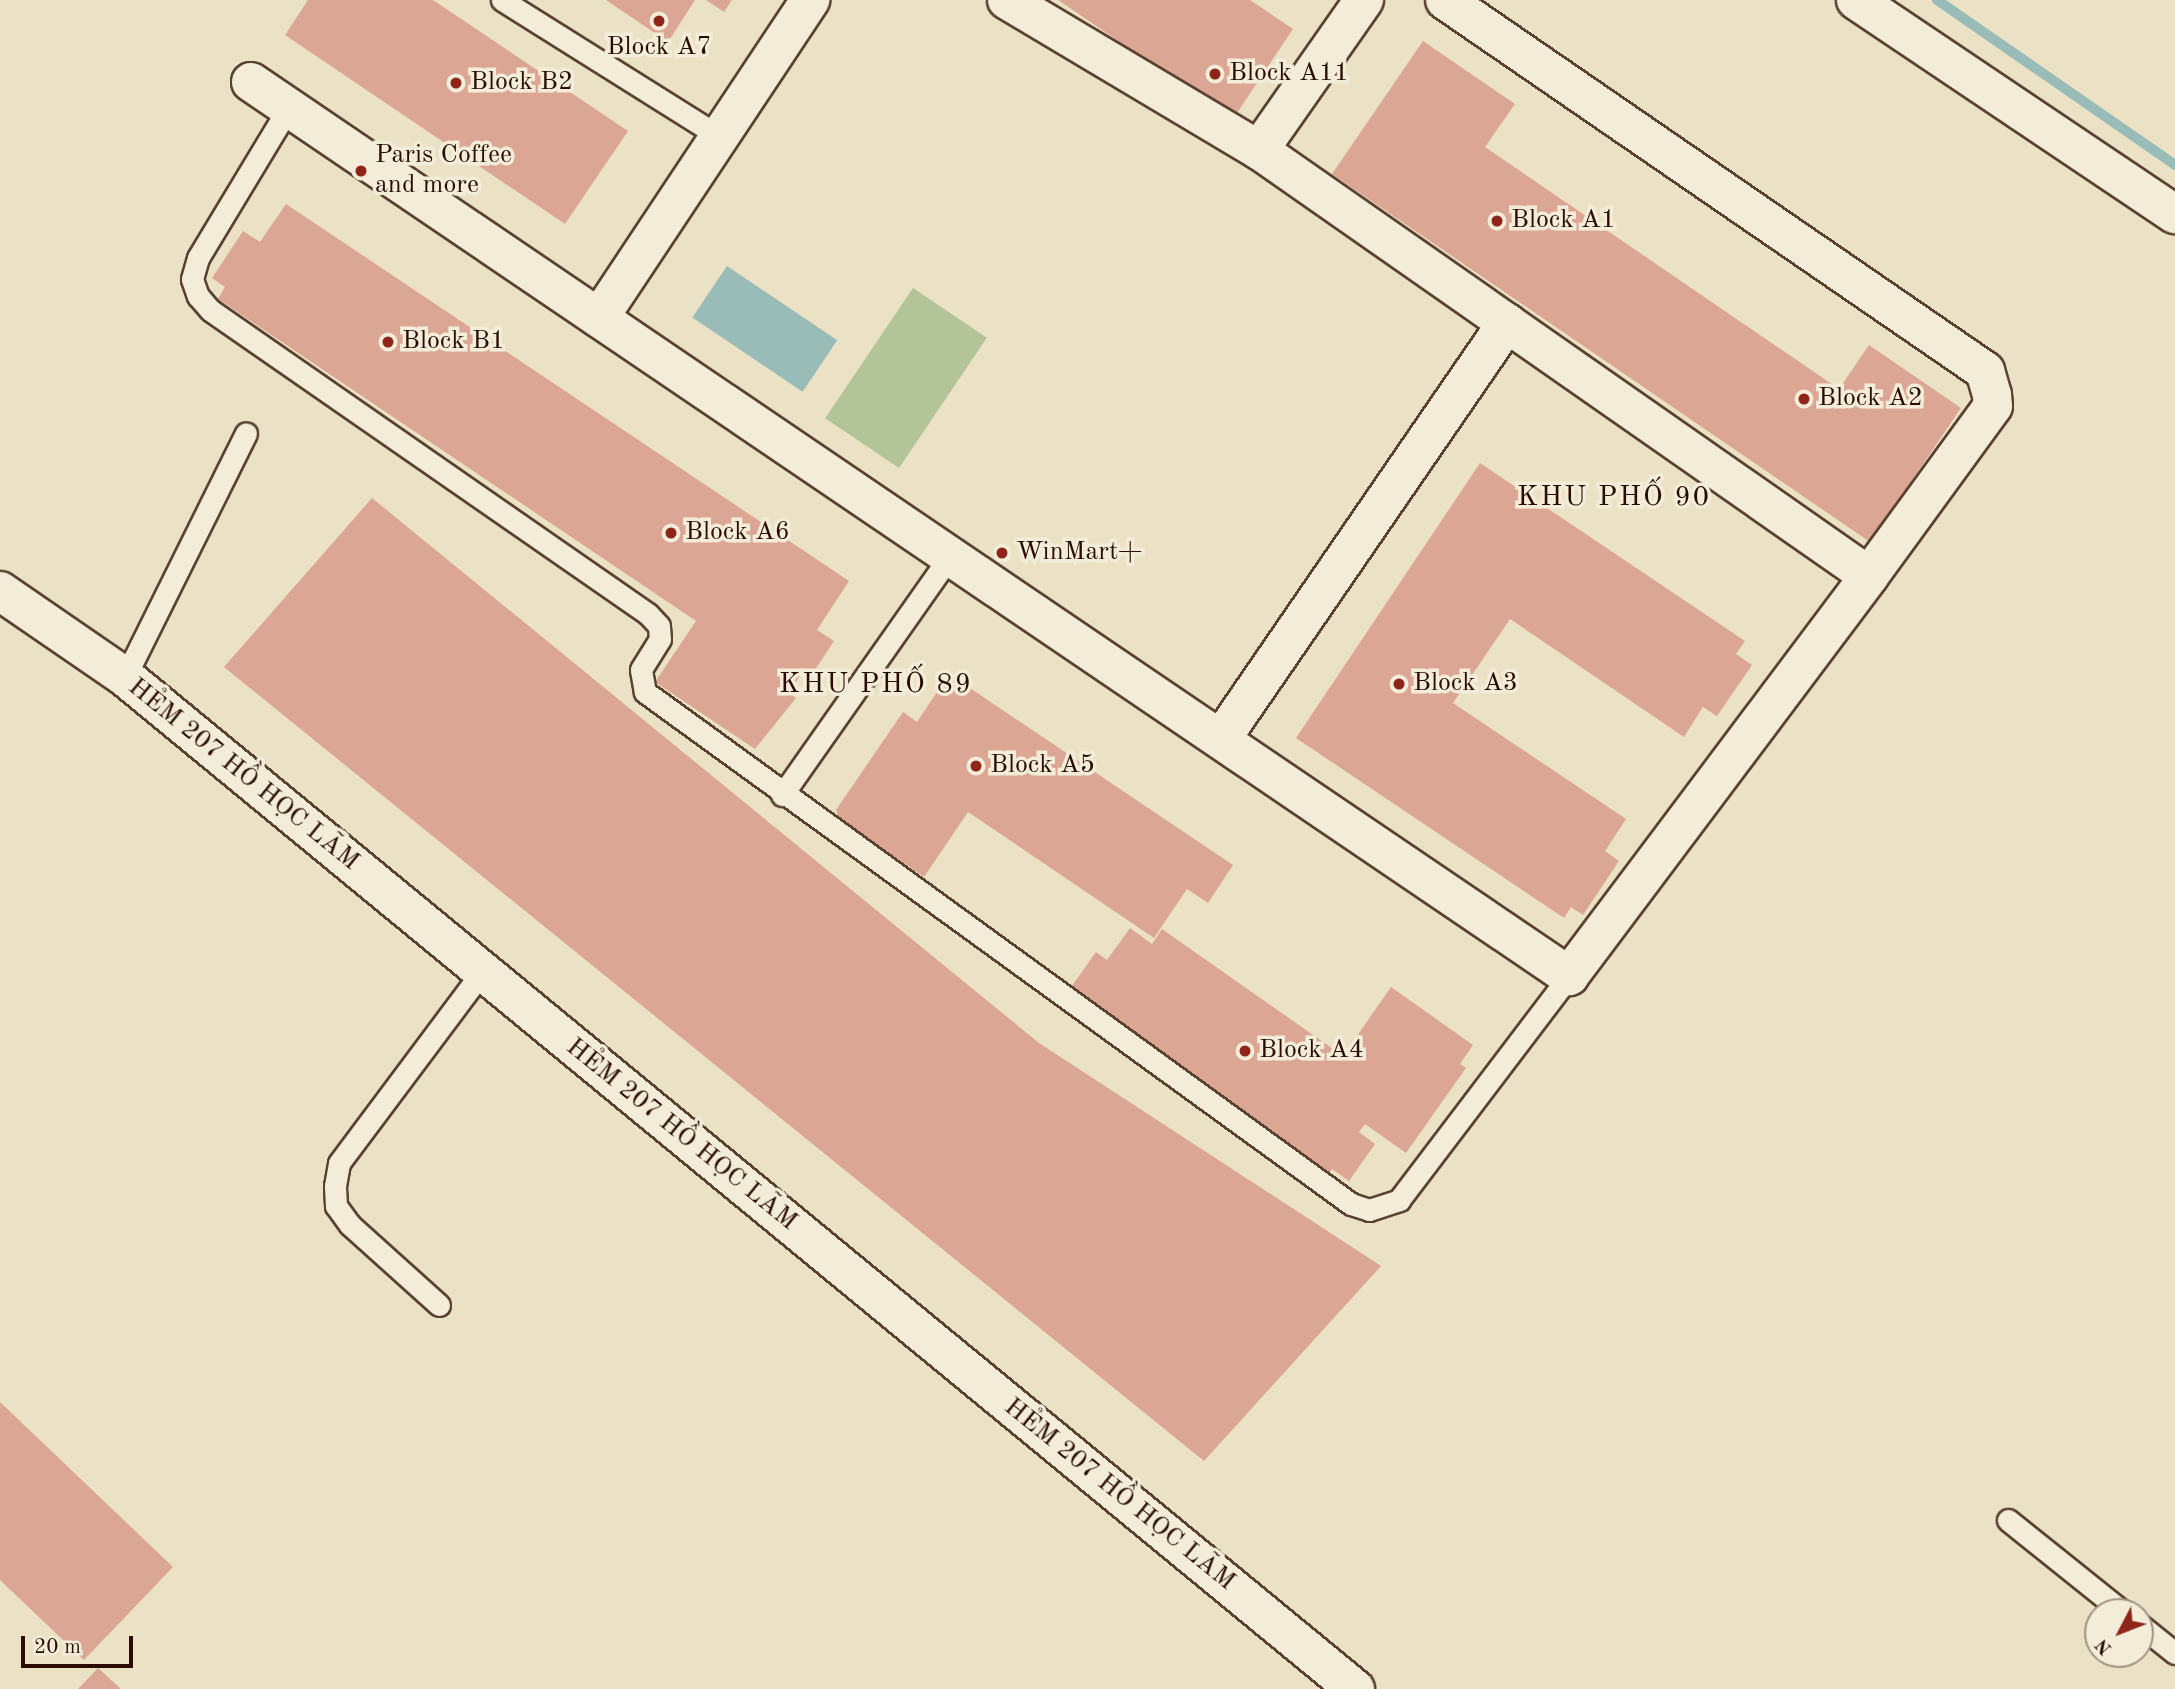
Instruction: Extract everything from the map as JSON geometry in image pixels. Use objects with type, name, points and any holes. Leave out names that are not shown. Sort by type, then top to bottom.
[{"type":"street","points":[[599,318],[810,0]]},
{"type":"street","points":[[1006,0],[1259,150],[1869,576]]},
{"type":"street","points":[[1259,150],[1364,0]]},
{"type":"street","points":[[251,82],[1569,976],[1993,406],[1985,371],[1445,0]]},
{"type":"street","points":[[1856,0],[2175,214]]},
{"type":"street","points":[[1221,739],[1507,323]]},
{"type":"street","name":"HẺM 207 HỒ HỌC LÃM","points":[[0,591],[125,677],[1355,1689]]},
{"type":"lane","points":[[502,0],[718,135]]},
{"type":"lane","points":[[289,107],[198,258],[192,279],[198,296],[210,310],[648,614],[659,626],[660,639],[641,670],[645,692],[782,795],[1340,1196],[1369,1210],[1399,1200],[1569,976]]},
{"type":"lane","points":[[125,677],[246,433]]},
{"type":"lane","points":[[782,795],[950,556]]},
{"type":"lane","points":[[439,1305],[350,1225],[336,1206],[335,1186],[339,1163],[482,972]]},
{"type":"lane","points":[[2008,1520],[2106,1598]]},
{"type":"lane","points":[[2154,1636],[2175,1653]]},
{"type":"green space","points":[[913,288],[987,338],[899,468],[825,418]]},
{"type":"water","points":[[727,266],[837,340],[803,392],[692,317]]},
{"type":"building","name":"Block B2","points":[[308,0],[433,0],[628,131],[565,224],[285,35]]},
{"type":"building","name":"Block A7","points":[[606,0],[695,0],[668,42]]},
{"type":"building","name":"Block A7","points":[[706,0],[732,0],[724,12]]},
{"type":"building","name":"Block A11","points":[[1058,0],[1250,0],[1293,29],[1233,119]]},
{"type":"building","points":[[1423,41],[1515,104],[1485,147],[1839,389],[1869,345],[1961,408],[1870,542],[1332,174]]},
{"type":"building","points":[[286,204],[849,581],[817,630],[834,641],[809,679],[801,674],[789,692],[796,698],[755,749],[655,682],[696,621],[218,299],[225,287],[212,278],[243,231],[260,242]]},
{"type":"building","name":"Block A3","points":[[1480,463],[1745,641],[1736,654],[1752,665],[1717,716],[1703,707],[1684,737],[1510,619],[1453,703],[1626,819],[1605,851],[1619,861],[1583,915],[1571,907],[1564,918],[1296,738]]},
{"type":"building","points":[[372,498],[1039,1043],[1381,1266],[1204,1461],[224,667]]},
{"type":"building","name":"Block A5","points":[[949,674],[1233,865],[1208,903],[1187,889],[1154,938],[968,812],[924,877],[839,819],[836,810],[903,712],[917,722]]},
{"type":"building","name":"Block A4","points":[[1130,928],[1152,944],[1162,929],[1343,1056],[1391,987],[1473,1045],[1460,1064],[1466,1068],[1406,1153],[1365,1124],[1359,1132],[1375,1144],[1349,1181],[1332,1169],[1328,1174],[1069,990],[1096,952],[1107,960]]},
{"type":"building","points":[[0,1402],[173,1567],[84,1660],[0,1580]]},
{"type":"building","points":[[98,1668],[121,1689],[78,1689]]},
{"type":"waterway","points":[[1937,0],[2175,165]]},
{"type":"place","name":"Block A7","points":[[659,21]]},
{"type":"place","name":"Block A11","points":[[1215,74]]},
{"type":"place","name":"Block B2","points":[[456,83]]},
{"type":"place","name":"Paris Coffee and more","points":[[361,171]]},
{"type":"place","name":"Block A1","points":[[1497,221]]},
{"type":"place","name":"Block B1","points":[[388,342]]},
{"type":"place","name":"Block A2","points":[[1804,399]]},
{"type":"place","name":"Block A6","points":[[671,533]]},
{"type":"place","name":"WinMart+","points":[[1002,553]]},
{"type":"place","name":"Block A3","points":[[1399,684]]},
{"type":"place","name":"Block A5","points":[[976,766]]},
{"type":"place","name":"Block A4","points":[[1245,1051]]},
{"type":"district","name":"KHU PHỐ 90","points":[[1614,498]]},
{"type":"district","name":"KHU PHỐ 89","points":[[876,685]]}]
